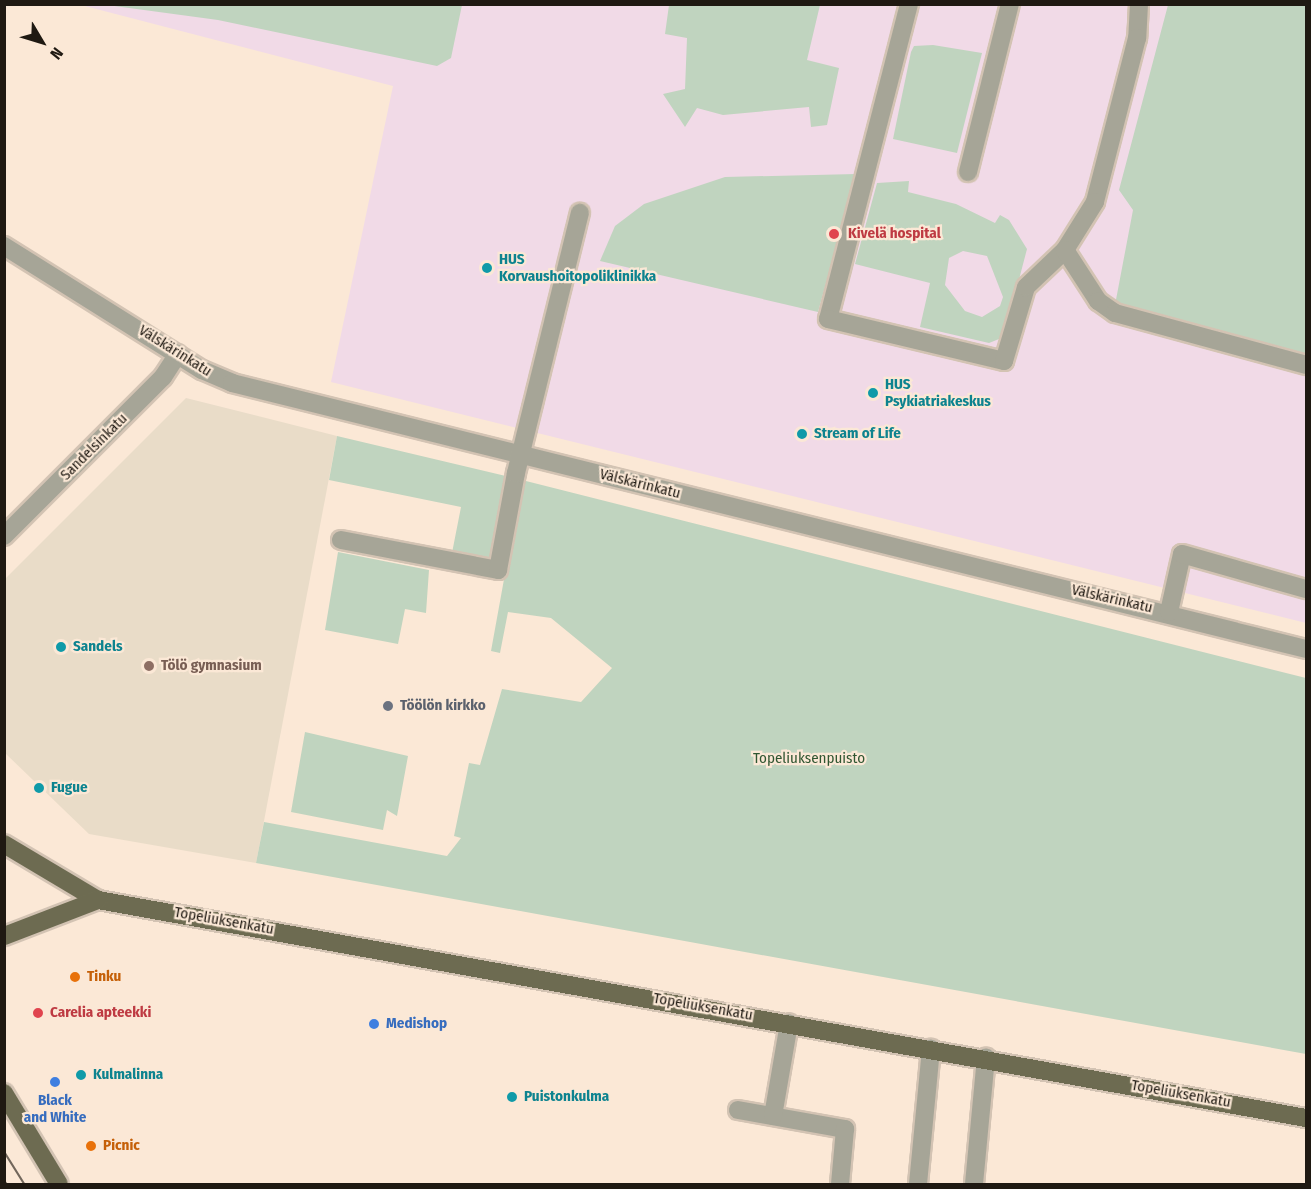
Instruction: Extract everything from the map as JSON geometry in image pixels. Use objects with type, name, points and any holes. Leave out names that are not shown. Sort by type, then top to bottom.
[{"type":"main road","name":"Topeliuksenkatu","points":[[4,844],[98,900],[986,1058],[1306,1118]]},
{"type":"main road","points":[[4,936],[98,900]]},
{"type":"main road","points":[[4,1093],[59,1185]]},
{"type":"street","points":[[909,4],[828,319],[1004,361],[1026,287],[1065,250],[1095,202],[1138,30],[1139,4]]},
{"type":"street","points":[[968,172],[1010,4]]},
{"type":"street","points":[[1138,30],[1153,4]]},
{"type":"street","points":[[341,540],[498,570],[521,454],[580,213]]},
{"type":"street","name":"Välskärinkatu","points":[[4,246],[178,354],[232,383],[1169,612],[1306,649]]},
{"type":"street","points":[[1065,250],[1098,301],[1115,313],[1306,365]]},
{"type":"street","name":"Sandelsinkatu","points":[[4,536],[163,377],[178,354]]},
{"type":"street","points":[[1169,612],[1182,554],[1306,589]]},
{"type":"street","points":[[773,1116],[789,1023]]},
{"type":"street","points":[[918,1185],[931,1049]]},
{"type":"street","points":[[974,1185],[986,1058]]},
{"type":"street","points":[[738,1110],[845,1129],[840,1185]]},
{"type":"shaded area","name":"Kivelä hospital","points":[[81,5],[1306,5],[1306,623],[331,382],[393,86]]},
{"type":"shaded area","name":"Tölö gymnasium","points":[[186,398],[337,436],[256,863],[89,834],[5,753],[4,580]]},
{"type":"green space","points":[[107,5],[462,5],[451,58],[437,66],[218,20]]},
{"type":"green space","points":[[669,5],[820,5],[807,60],[839,68],[827,125],[811,127],[809,107],[723,115],[697,108],[685,127],[663,94],[685,89],[687,38],[665,34]]},
{"type":"green space","points":[[1168,5],[1306,5],[1306,355],[1115,305],[1133,210],[1119,190]]},
{"type":"green space","points":[[933,45],[982,53],[957,153],[893,139],[911,52],[914,46]]},
{"type":"green space","points":[[856,174],[818,312],[600,261],[615,226],[644,204],[725,177]]},
{"type":"green space","points":[[909,181],[908,192],[956,204],[995,223],[1000,215],[1009,220],[1027,249],[1004,337],[989,343],[920,327],[930,283],[855,264],[877,183]],"holes":[[[963,251],[987,256],[1003,297],[1000,306],[982,317],[965,311],[945,285],[949,258]]]},
{"type":"green space","points":[[337,436],[510,477],[495,561],[452,553],[461,507],[329,480]]},
{"type":"green space","name":"Topeliuksenpuisto","points":[[522,480],[1306,678],[1306,1054],[256,863],[264,822],[447,856],[461,838],[454,836],[469,763],[480,765],[502,689],[581,702],[612,668],[551,618],[508,612],[500,653],[491,651]]},
{"type":"green space","points":[[338,552],[429,570],[426,613],[405,609],[398,644],[325,630]]},
{"type":"green space","points":[[305,732],[408,756],[397,816],[387,810],[383,830],[291,812]]},
{"type":"tram line","points":[[4,1151],[25,1184]]},
{"type":"tram line","points":[[4,1180],[7,1184]]},
{"type":"place","name":"Kivelä hospital","points":[[834,234]]},
{"type":"place","name":"HUS Korvaushoitopoliklinikka","points":[[487,268]]},
{"type":"place","name":"HUS Psykiatriakeskus","points":[[873,393]]},
{"type":"place","name":"Stream of Life","points":[[802,434]]},
{"type":"place","name":"Sandels","points":[[61,647]]},
{"type":"place","name":"Tölö gymnasium","points":[[149,666]]},
{"type":"place","name":"Töölön kirkko","points":[[388,706]]},
{"type":"place","name":"Fugue","points":[[39,788]]},
{"type":"place","name":"Tinku","points":[[75,977]]},
{"type":"place","name":"Carelia apteekki","points":[[38,1013]]},
{"type":"place","name":"Medishop","points":[[374,1024]]},
{"type":"place","name":"Kulmalinna","points":[[81,1075]]},
{"type":"place","name":"Black and White","points":[[55,1082]]},
{"type":"place","name":"Puistonkulma","points":[[512,1097]]},
{"type":"place","name":"Picnic","points":[[91,1146]]}]
